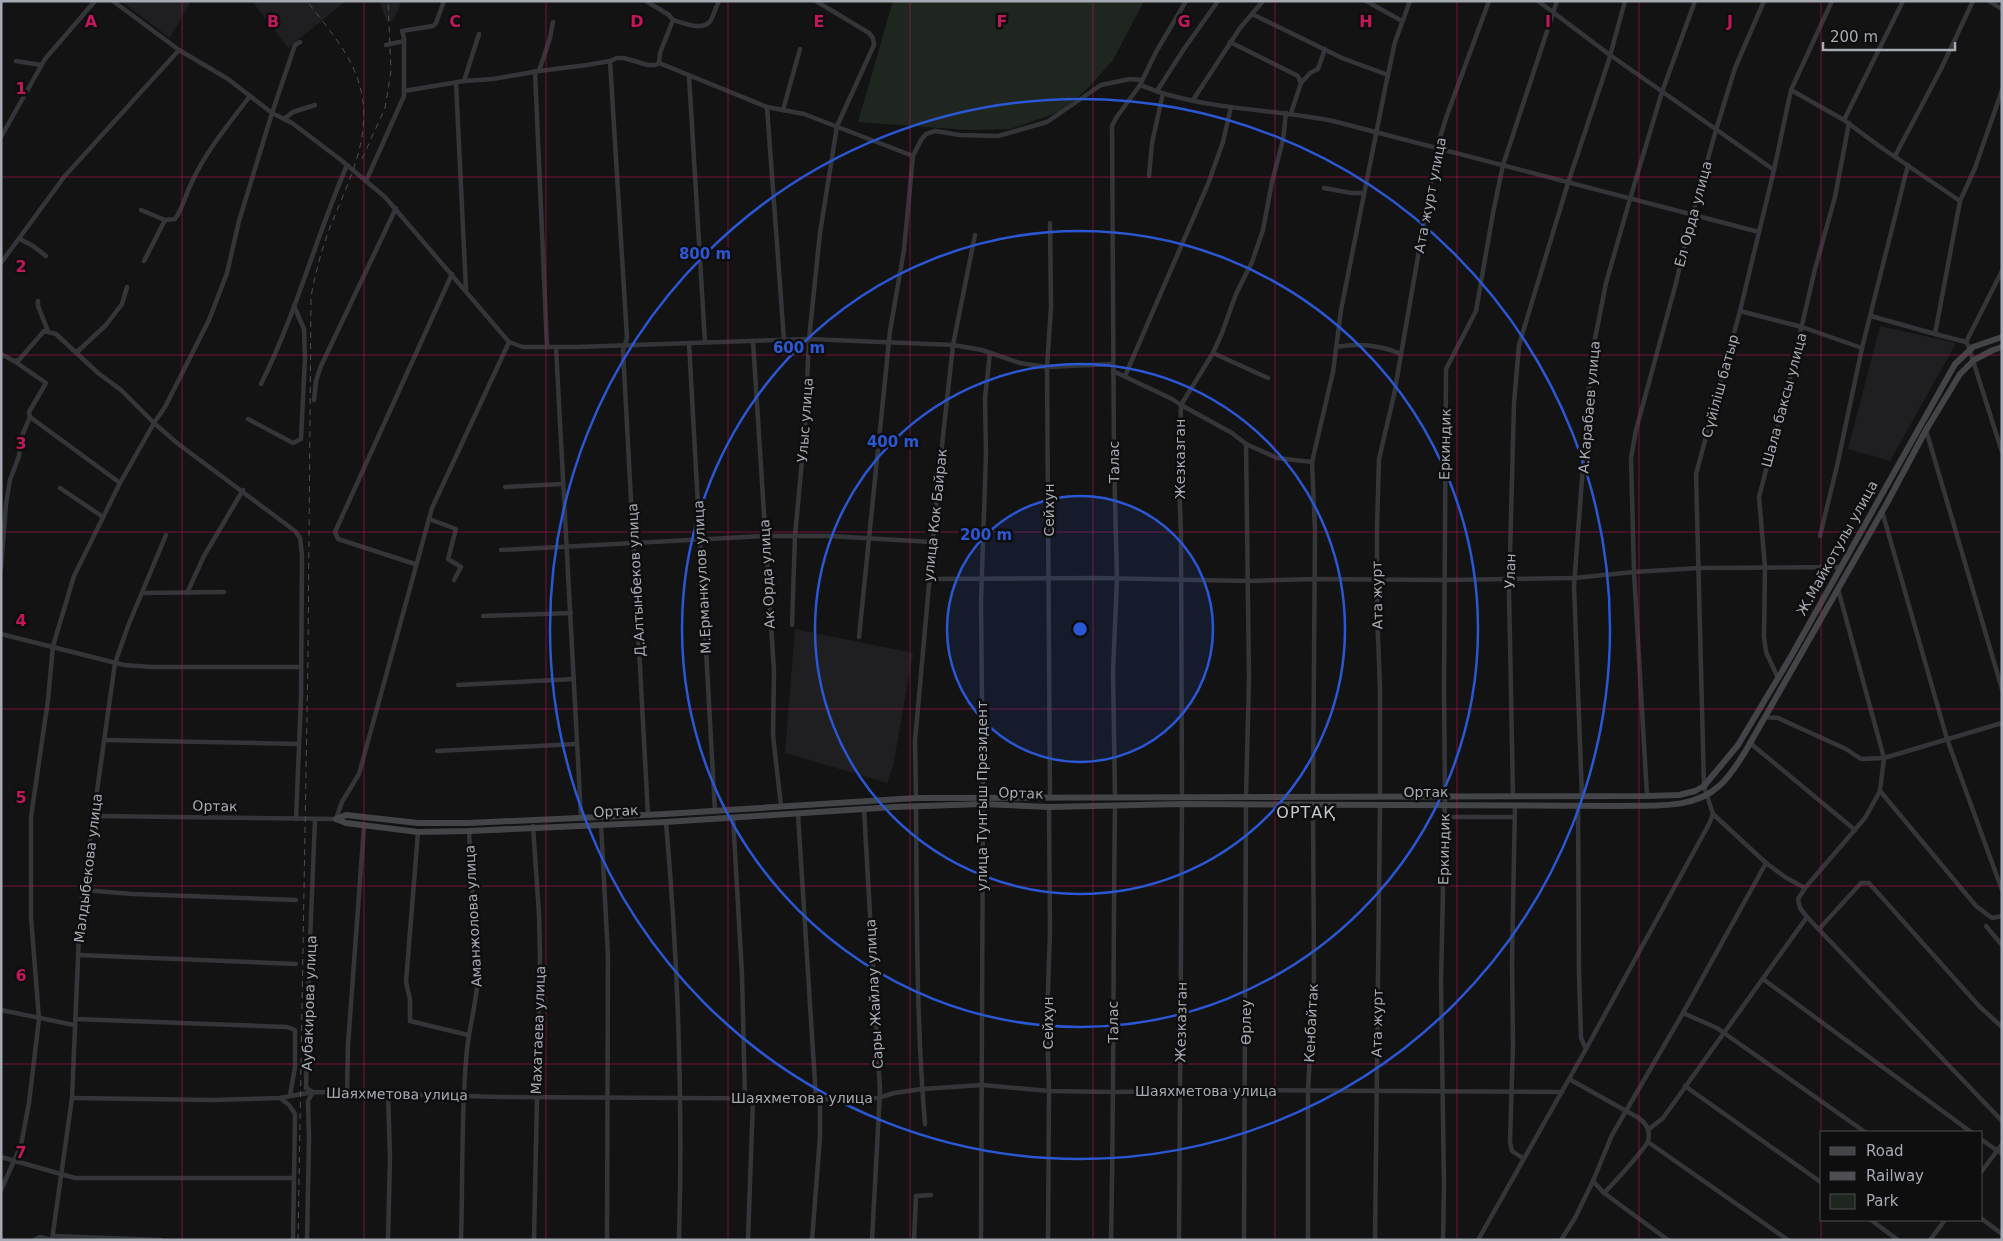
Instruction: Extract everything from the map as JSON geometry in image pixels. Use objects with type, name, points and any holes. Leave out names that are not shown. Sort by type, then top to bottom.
[{"type":"street","points":[[1,137],[45,59],[95,1]]},
{"type":"street","points":[[113,1],[179,50],[228,79],[272,113],[284,119],[354,171],[396,208],[509,342],[523,347],[556,347],[809,339],[953,345],[970,347],[1020,363],[1047,367],[1113,364]]},
{"type":"street","points":[[366,182],[404,91],[404,41],[402,31],[429,28],[436,23],[444,1]]},
{"type":"street","points":[[646,1],[669,15],[673,20],[697,26],[705,26],[710,22],[719,1]]},
{"type":"street","name":"Улыс улица","points":[[792,625],[795,536],[805,428],[809,339],[820,233],[837,126],[874,45],[873,38],[869,33],[816,1]]},
{"type":"street","points":[[1141,83],[1156,52],[1186,1]]},
{"type":"street","points":[[1149,176],[1160,92],[1184,49],[1218,1]]},
{"type":"street","points":[[1193,100],[1230,42],[1263,1]]},
{"type":"street","points":[[1366,1],[1402,21]]},
{"type":"street","points":[[1312,797],[1315,530],[1312,462],[1333,372],[1364,193],[1388,75],[1402,21],[1410,1]]},
{"type":"street","name":"Ата журт улица","points":[[1394,395],[1437,147],[1489,1]]},
{"type":"street","points":[[1538,1],[1610,55],[1774,170]]},
{"type":"street","points":[[1503,165],[1557,1]]},
{"type":"street","name":"Улан","points":[[1513,796],[1510,580],[1514,403],[1519,345],[1568,183],[1610,55],[1625,1]]},
{"type":"street","name":"А.Карабаев улица","points":[[1582,796],[1574,578],[1591,359],[1606,283],[1630,199],[1662,92],[1695,1]]},
{"type":"street","name":"Ел Орда улица","points":[[1647,796],[1634,572],[1631,458],[1636,430],[1716,130],[1735,68],[1764,1]]},
{"type":"street","name":"Сүйіліш батыр","points":[[1713,814],[1704,786],[1696,474],[1740,311],[1791,90],[1832,1]]},
{"type":"street","points":[[1844,120],[1903,1]]},
{"type":"street","points":[[1895,156],[1941,69],[1973,1]]},
{"type":"street","points":[[1989,1],[2002,9]]},
{"type":"street","points":[[1252,14],[1342,58],[1388,75]]},
{"type":"street","points":[[659,63],[660,52],[673,20]]},
{"type":"street","points":[[547,347],[537,71],[550,38],[553,22]]},
{"type":"street","points":[[464,81],[480,34]]},
{"type":"street","points":[[386,45],[404,41]]},
{"type":"street","points":[[1,1190],[21,1145],[29,1103],[39,1019],[31,917],[31,817],[48,700],[53,646],[74,576],[120,483],[154,423],[166,407],[209,320],[227,273],[239,221],[272,113],[295,45],[300,42]]},
{"type":"street","points":[[1230,42],[1298,76],[1301,83],[1310,72],[1318,69],[1325,49]]},
{"type":"street","points":[[783,110],[800,49]]},
{"type":"street","points":[[1,263],[64,177],[179,50]]},
{"type":"street","points":[[404,91],[624,58],[648,65],[659,63],[766,107],[804,114],[913,156]]},
{"type":"street","name":"Д.Алтынбеков улица","points":[[610,61],[627,338],[624,345],[648,815]]},
{"type":"street","points":[[16,62],[41,65]]},
{"type":"street","points":[[689,76],[705,342]]},
{"type":"street","points":[[859,638],[889,342],[904,250],[913,156],[926,134],[935,131],[960,135],[998,136],[1047,122],[1101,85],[1130,79],[1160,92],[1193,100],[1333,121],[1759,232]]},
{"type":"street","points":[[456,83],[466,290]]},
{"type":"street","name":"Талас","points":[[1115,797],[1113,671],[1117,578],[1113,370],[1112,126],[1141,83]]},
{"type":"street","name":"Жезказган","points":[[1179,1240],[1182,800],[1182,534],[1179,480],[1181,405],[1213,353],[1236,294],[1252,262],[1263,230],[1288,113],[1301,83]]},
{"type":"street","points":[[1791,90],[1849,123],[1960,201]]},
{"type":"street","points":[[1935,334],[1960,201],[1975,168],[2002,90]]},
{"type":"street","points":[[141,210],[165,220],[175,219],[182,209],[191,184],[210,150],[250,96]]},
{"type":"street","points":[[284,119],[293,112],[315,105]]},
{"type":"street","points":[[766,107],[784,340]]},
{"type":"street","points":[[1126,376],[1208,184],[1223,142],[1231,107]]},
{"type":"street","name":"Шала баксы улица","points":[[1778,678],[1770,665],[1764,637],[1765,567],[1759,497],[1815,269],[1835,197],[1849,123]]},
{"type":"street","points":[[260,384],[276,353],[321,228],[347,165]]},
{"type":"street","name":"Еркиндик","points":[[1443,1240],[1441,982],[1445,817],[1446,369],[1476,311],[1492,213],[1503,165]]},
{"type":"street","points":[[1820,536],[1862,348],[1908,165]]},
{"type":"street","points":[[1324,188],[1350,193],[1364,193]]},
{"type":"street","points":[[314,400],[316,381],[321,366],[396,208]]},
{"type":"street","points":[[144,261],[165,220]]},
{"type":"street","name":"Сейхун","points":[[1050,223],[1051,308],[1047,367],[1050,797]]},
{"type":"street","name":"улица Кок Байрак","points":[[916,798],[916,741],[932,542],[953,345],[975,235]]},
{"type":"street","points":[[20,239],[46,256]]},
{"type":"street","points":[[1966,342],[2002,271]]},
{"type":"street","points":[[415,564],[338,539],[335,532],[452,274]]},
{"type":"street","points":[[77,352],[106,325],[122,304],[127,287]]},
{"type":"street","points":[[38,301],[38,306],[48,331]]},
{"type":"street","points":[[248,419],[293,444],[301,440],[306,358],[304,329],[294,306]]},
{"type":"street","points":[[1740,311],[1802,327],[1862,348]]},
{"type":"street","points":[[1871,316],[1966,342],[1974,360],[2002,452]]},
{"type":"street","points":[[14,361],[19,360],[26,354],[44,331],[56,334],[177,443],[295,530],[300,538],[302,555],[296,819]]},
{"type":"street","name":"Ж.Майкотулы улица","points":[[1704,786],[1738,745],[1778,678],[1954,364],[1970,349],[2002,337]]},
{"type":"street","name":"Ак Орда улица","points":[[753,341],[774,671],[773,735],[781,806]]},
{"type":"street","points":[[336,819],[342,802],[359,774],[415,564],[429,519],[444,480],[509,342]]},
{"type":"street","name":"М.Ерманкулов улица","points":[[689,343],[715,811]]},
{"type":"street","points":[[1336,347],[1354,344],[1390,349],[1401,354]]},
{"type":"street","points":[[556,347],[581,817]]},
{"type":"street","name":"Ж.Майкотулы улица","points":[[1706,796],[1729,776],[1750,743],[1926,430],[1960,374],[1974,360],[2002,347]]},
{"type":"street","name":"улица Тунгыш Президент","points":[[981,1240],[983,801],[981,687],[985,398],[990,353]]},
{"type":"street","points":[[1213,353],[1268,378]]},
{"type":"street","points":[[1,354],[46,383],[30,412],[30,418],[21,438],[9,488],[3,527],[1,568]]},
{"type":"street","points":[[1113,370],[1211,420],[1246,444],[1277,458],[1312,462]]},
{"type":"street","name":"Ата журт","points":[[1380,796],[1377,580],[1379,459],[1394,395]]},
{"type":"street","points":[[30,418],[120,483]]},
{"type":"street","points":[[1926,430],[2002,689]]},
{"type":"street","points":[[1246,444],[1249,679],[1246,796]]},
{"type":"street","points":[[505,487],[563,484]]},
{"type":"street","points":[[60,488],[103,517]]},
{"type":"street","points":[[187,592],[204,556],[243,490]]},
{"type":"street","points":[[1882,511],[1947,739],[2002,890]]},
{"type":"street","points":[[429,519],[456,529],[448,559],[461,567],[454,580]]},
{"type":"street","name":"Малдыбекова улица","points":[[52,1239],[72,1098],[74,1025],[83,890],[115,663],[128,626],[166,536]]},
{"type":"street","points":[[501,550],[764,536],[868,538],[932,542]]},
{"type":"street","points":[[929,579],[1510,580],[1574,578],[1699,568],[1839,567]]},
{"type":"street","points":[[1838,588],[1884,758],[1880,790],[1865,818],[1805,888],[1798,899],[1800,908],[2002,1121]]},
{"type":"street","points":[[142,593],[224,592]]},
{"type":"street","points":[[483,616],[571,613]]},
{"type":"street","points":[[1811,619],[1818,623]]},
{"type":"street","points":[[1,634],[115,663],[152,667],[300,667]]},
{"type":"street","points":[[458,685],[574,679]]},
{"type":"street","points":[[1765,717],[1778,718],[1846,749],[1858,758],[1884,758],[2002,723]]},
{"type":"street","points":[[104,740],[299,744]]},
{"type":"street","points":[[1750,743],[1855,830]]},
{"type":"street","points":[[437,751],[576,744]]},
{"type":"street","name":"Ортак","points":[[93,816],[315,820],[336,819],[346,814],[418,823],[648,815],[916,798],[983,801],[1049,807],[1115,805],[1246,796],[1679,795],[1695,791],[1704,786]]},
{"type":"street","points":[[1880,790],[1976,906],[1992,918],[2002,916]]},
{"type":"street","name":"Ортак","points":[[336,819],[364,826],[418,832],[666,822],[1050,797],[1115,797],[1246,804],[1618,806],[1680,804],[1706,796]]},
{"type":"street","name":"Өрлеу","points":[[1244,1240],[1246,804]]},
{"type":"street","name":"Талас","points":[[1111,1240],[1114,1092],[1112,975],[1115,805]]},
{"type":"street","name":"Кенбайтак","points":[[1308,1240],[1308,1091],[1314,977],[1313,805]]},
{"type":"street","name":"Ата журт","points":[[1375,1240],[1380,805]]},
{"type":"street","points":[[1515,805],[1513,1044],[1510,1142],[1512,1151],[1524,1159]]},
{"type":"street","points":[[1578,805],[1579,983],[1581,1038],[1586,1049]]},
{"type":"street","points":[[916,806],[915,919],[919,1049],[925,1124]]},
{"type":"street","name":"Сейхун","points":[[1048,1240],[1049,1091],[1047,1019],[1050,932],[1049,807]]},
{"type":"street","name":"Сары Жайлау улица","points":[[864,809],[880,1091],[878,1098],[872,1240]]},
{"type":"street","points":[[798,814],[820,1137],[812,1240]]},
{"type":"street","points":[[1478,1240],[1586,1049],[1713,814],[1784,877],[1805,888]]},
{"type":"street","points":[[733,817],[742,975],[745,1098]]},
{"type":"street","points":[[1445,817],[1514,817]]},
{"type":"street","name":"Аубакирова улица","points":[[314,1092],[306,1088],[306,1069],[315,820]]},
{"type":"street","name":"Махатаева улица","points":[[533,820],[540,954],[534,1240]]},
{"type":"street","points":[[666,822],[674,943],[681,1155],[678,1240]]},
{"type":"street","points":[[601,824],[608,947],[607,1240]]},
{"type":"street","points":[[347,1093],[349,1036],[364,826]]},
{"type":"street","name":"Аманжолова улица","points":[[461,1240],[463,1096],[468,1035],[477,986],[468,831]]},
{"type":"street","points":[[418,832],[406,982],[410,999],[410,1021],[468,1035]]},
{"type":"street","points":[[1561,1240],[1575,1218],[1593,1182],[1612,1135],[1683,1013],[1766,862]]},
{"type":"street","points":[[1819,929],[1861,883],[1869,883],[1979,1006],[2002,1027]]},
{"type":"street","points":[[83,890],[133,894],[296,900]]},
{"type":"street","points":[[1648,1130],[1663,1118],[1714,1049],[1722,1033],[1763,980],[1807,917]]},
{"type":"street","points":[[1986,926],[2002,945]]},
{"type":"street","points":[[78,954],[296,964]]},
{"type":"street","points":[[1763,980],[1971,1131]]},
{"type":"street","points":[[1,1010],[74,1025]]},
{"type":"street","points":[[1683,1013],[1717,1028],[1864,1131]]},
{"type":"street","points":[[75,1019],[287,1028],[295,1030],[295,1067],[290,1095]]},
{"type":"street","points":[[1569,1079],[1642,1120],[1648,1130],[1648,1142],[1604,1193]]},
{"type":"street","name":"Шаяхметова улица","points":[[72,1098],[204,1100],[280,1098],[314,1092],[679,1099],[818,1099],[878,1098],[894,1093],[982,1085],[1049,1091],[1114,1092],[1244,1090],[1562,1092]]},
{"type":"street","points":[[1685,1086],[1820,1182]]},
{"type":"street","points":[[307,1240],[308,1101],[314,1092]]},
{"type":"street","points":[[388,1094],[390,1157],[388,1240]]},
{"type":"street","points":[[280,1098],[289,1105],[294,1114],[296,1137],[293,1178],[293,1240]]},
{"type":"street","points":[[748,1240],[753,1099]]},
{"type":"street","points":[[1983,1141],[2002,1154]]},
{"type":"street","points":[[1648,1142],[1788,1240]]},
{"type":"street","points":[[1983,1170],[2002,1144]]},
{"type":"street","points":[[1,1157],[62,1175],[115,1179],[293,1178]]},
{"type":"street","points":[[1593,1182],[1609,1197],[1668,1240]]},
{"type":"street","points":[[914,1240],[916,1196],[931,1195]]},
{"type":"street","points":[[1983,1220],[2002,1234]]},
{"type":"street","points":[[1872,1221],[1898,1240]]},
{"type":"street","points":[[1930,1240],[1944,1221]]},
{"type":"street","points":[[34,1240],[40,1236],[52,1239],[161,1240]]},
{"type":"shaded area","points":[[121,1],[191,1],[170,38]]},
{"type":"shaded area","points":[[252,1],[346,1],[288,48]]},
{"type":"shaded area","points":[[379,1],[402,1],[393,20],[387,22]]},
{"type":"shaded area","points":[[1880,326],[1956,343],[1890,461],[1848,449]]},
{"type":"shaded area","points":[[795,629],[913,653],[893,767],[887,783],[785,753]]},
{"type":"green space","points":[[893,1],[1144,1],[1113,60],[1087,89],[1061,111],[1010,129],[969,130],[858,122]]},
{"type":"railway","points":[[298,1240],[308,656],[311,297],[316,271],[326,238],[358,156],[364,117],[362,97],[353,67],[335,38],[307,1]]},
{"type":"railway","points":[[362,159],[385,108],[391,71],[388,1]]},
{"type":"district","name":"ОРТАҚ","points":[[1306,812]]}]
